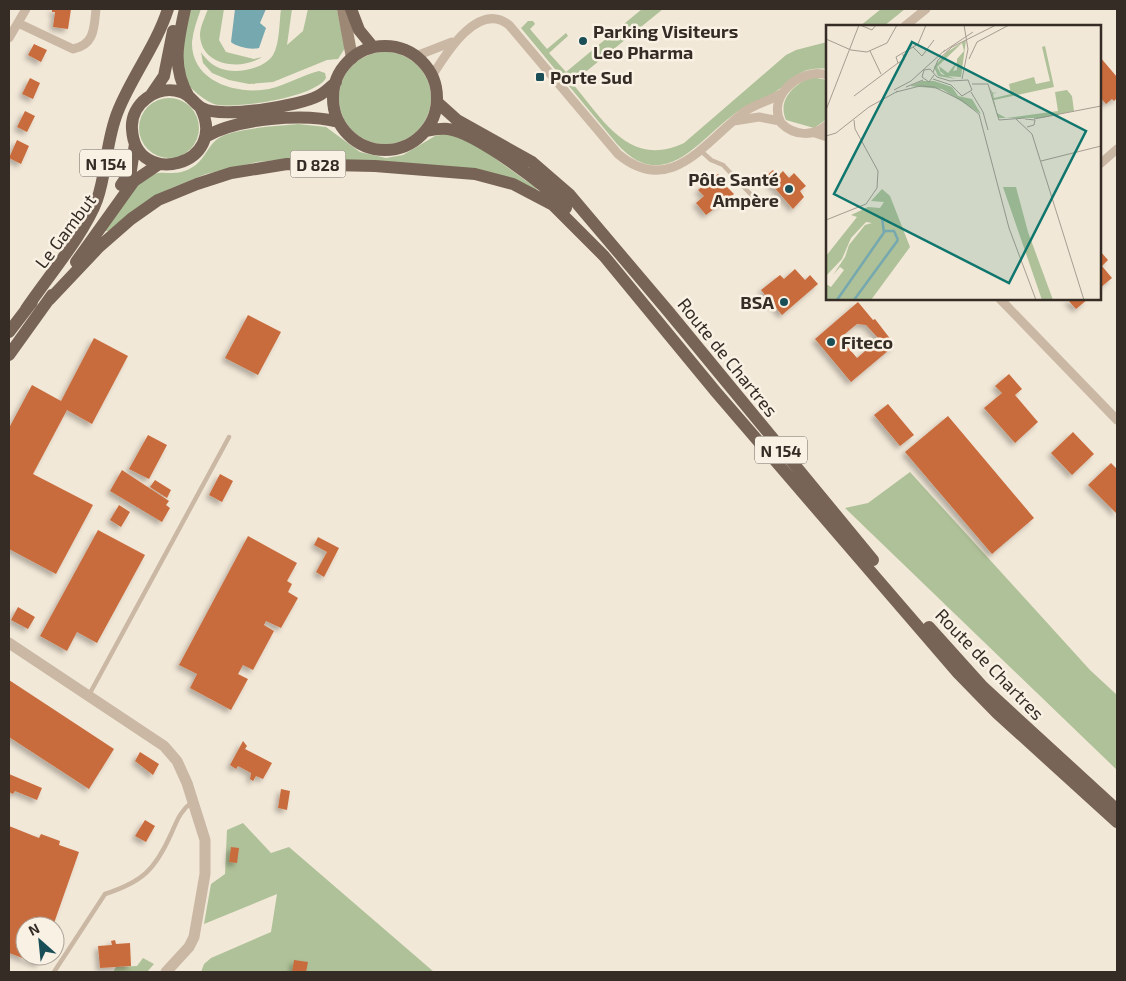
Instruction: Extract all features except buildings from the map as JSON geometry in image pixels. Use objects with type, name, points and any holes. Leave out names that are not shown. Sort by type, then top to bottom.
[{"type":"main road","name":"N 154","points":[[26,309],[91,214],[104,178],[110,135],[117,113],[128,88],[156,41],[168,9]]},
{"type":"main road","name":"N 154","points":[[159,164],[145,157],[135,144],[132,126],[134,113],[141,103],[151,95],[164,76],[177,9]]},
{"type":"main road","points":[[159,164],[176,164],[187,160],[197,153],[205,137],[206,121],[200,108],[189,97],[180,80],[177,63],[186,9]]},
{"type":"main road","points":[[343,9],[352,58]]},
{"type":"main road","points":[[351,9],[359,30],[373,47]]},
{"type":"main road","points":[[373,47],[395,47],[416,56],[432,76],[437,102],[433,117],[425,131],[404,145],[380,149],[356,141],[339,122],[332,98],[336,82],[342,69],[352,58],[373,47]]},
{"type":"main road","points":[[200,108],[211,112],[228,112],[298,102],[322,94],[336,82]]},
{"type":"main road","points":[[151,95],[163,91],[175,91],[189,97]]},
{"type":"main road","name":"Route de Chartres","points":[[437,102],[457,120],[532,162],[569,194],[934,633],[983,687],[1117,810]]},
{"type":"main road","points":[[205,137],[231,126],[284,119],[310,117],[339,122]]},
{"type":"main road","name":"N 154","points":[[425,131],[448,129],[458,132],[525,171],[561,202],[716,392],[953,667],[997,713],[1117,822]]},
{"type":"main road","name":"Le Gambut","points":[[9,332],[61,267],[129,175],[133,165],[135,144]]},
{"type":"main road","name":"D 828","points":[[9,355],[134,181],[159,164]]},
{"type":"main road","name":"D 828","points":[[49,300],[100,247],[131,219],[158,200],[197,184],[232,173],[287,164],[404,167],[490,177],[532,192],[553,205],[604,256]]},
{"type":"street","points":[[9,38],[26,9]]},
{"type":"street","points":[[18,23],[73,49],[82,48],[93,37],[96,9]]},
{"type":"street","points":[[906,25],[926,9]]},
{"type":"street","points":[[416,56],[452,42],[478,20],[490,16],[497,17],[509,25],[625,160],[649,170],[666,170],[682,164],[750,108],[781,94],[804,76],[814,73],[826,74]]},
{"type":"street","points":[[432,76],[452,42]]},
{"type":"street","points":[[780,121],[777,102],[781,94]]},
{"type":"street","points":[[734,122],[759,116],[780,121],[793,131],[803,134],[815,133],[826,137]]},
{"type":"street","points":[[815,133],[826,126]]},
{"type":"street","points":[[1101,163],[1117,149]]},
{"type":"street","points":[[1001,300],[1117,420]]},
{"type":"street","points":[[9,643],[164,746],[177,761],[193,801],[205,840],[205,874],[199,920],[189,947],[166,972]]},
{"type":"lane","points":[[700,150],[711,160],[723,165],[757,202]]},
{"type":"lane","points":[[88,696],[229,437]]},
{"type":"lane","points":[[54,972],[105,894],[129,886],[143,878],[162,855],[181,810],[193,801]]},
{"type":"green space","points":[[189,9],[201,9],[192,42],[194,56],[199,67],[207,76],[218,83],[243,90],[256,90],[276,87],[319,71],[325,73],[326,78],[319,85],[307,91],[274,100],[239,105],[214,104],[210,102],[201,97],[185,81],[182,69],[182,51]]},
{"type":"green space","points":[[208,9],[224,9],[219,40],[226,52],[254,59],[262,57],[244,64],[233,64],[224,63],[207,53],[202,45],[200,35]]},
{"type":"green space","points":[[281,9],[292,9],[287,45],[303,31],[308,9],[337,9],[345,48],[338,59],[327,60],[273,82],[249,84],[229,80],[212,73],[203,63],[201,52],[207,60],[219,68],[235,71],[257,67],[269,60],[273,55],[278,39]]},
{"type":"green space","points":[[642,9],[663,9],[572,83],[607,125],[619,136],[633,145],[648,150],[665,149],[684,143],[786,55],[796,50],[826,42],[826,69],[803,72],[770,95],[743,108],[683,156],[668,163],[652,165],[635,159],[617,144],[521,28],[528,21],[533,21],[535,24],[530,29],[547,49],[566,33],[568,36],[549,53],[566,72]]},
{"type":"green space","points":[[881,9],[905,9],[885,25],[861,25]]},
{"type":"green space","points":[[385,52],[403,56],[417,66],[427,80],[431,98],[427,116],[417,130],[403,140],[385,144],[367,140],[353,130],[343,116],[339,98],[343,80],[353,66],[367,56]]},
{"type":"green space","points":[[812,77],[826,80],[826,120],[814,128],[786,120],[784,113],[784,106],[789,94],[793,88]]},
{"type":"green space","points":[[169,98],[185,103],[190,107],[194,112],[199,128],[194,144],[190,149],[185,153],[169,158],[153,153],[148,149],[144,144],[139,128],[144,112],[148,107],[153,103]]},
{"type":"green space","points":[[298,124],[326,127],[360,152],[386,158],[403,155],[435,136],[450,133],[482,149],[536,188],[538,192],[512,180],[277,160],[257,162],[206,174],[169,189],[108,231],[104,231],[132,191],[146,178],[154,174],[186,171],[199,162],[216,140],[223,136],[255,128]]},
{"type":"green space","points":[[910,472],[1090,670],[1117,695],[1117,770],[845,508],[868,503]]},
{"type":"green space","points":[[243,823],[271,853],[289,847],[434,972],[201,972],[204,964],[211,958],[271,932],[277,894],[204,924],[211,884],[225,874],[227,830]]},
{"type":"green space","points":[[143,958],[154,964],[147,972],[113,972],[116,967],[137,966]]},
{"type":"water","points":[[235,9],[266,9],[260,23],[266,28],[259,48],[244,48],[231,42]]},
{"type":"place","name":"Parking Visiteurs Leo Pharma","points":[[583,41]]},
{"type":"place","name":"Porte Sud","points":[[540,77]]},
{"type":"place","name":"Pôle Santé Ampère","points":[[789,189]]},
{"type":"place","name":"BSA","points":[[784,302]]},
{"type":"place","name":"Fiteco","points":[[831,342]]}]
